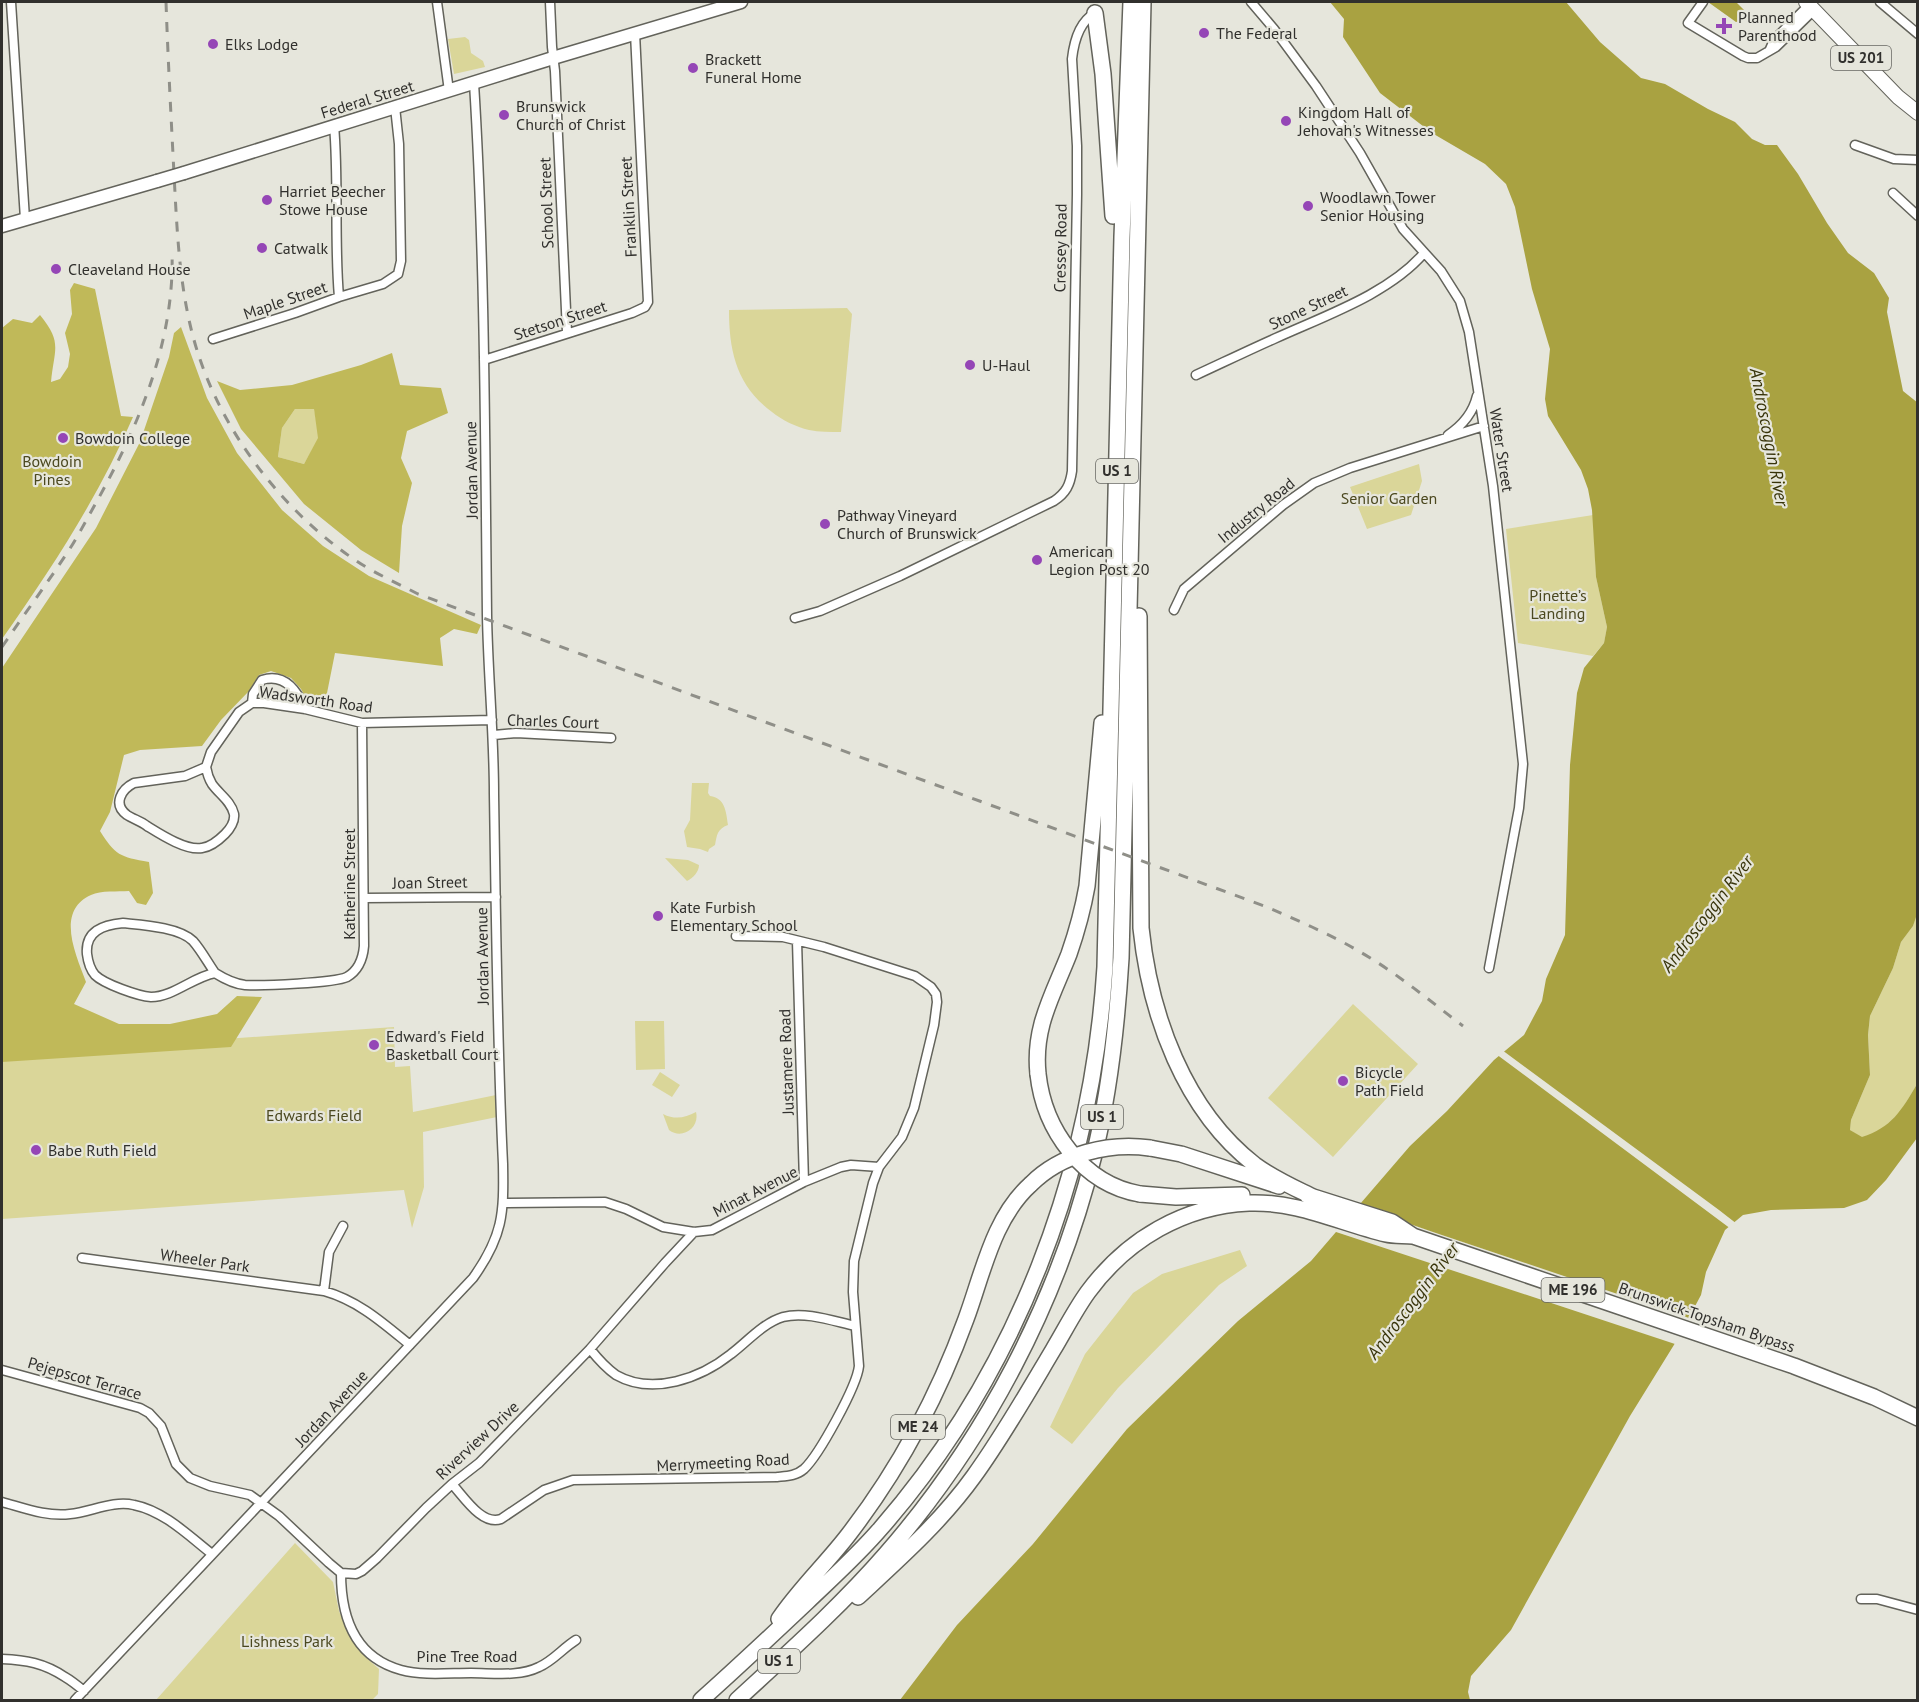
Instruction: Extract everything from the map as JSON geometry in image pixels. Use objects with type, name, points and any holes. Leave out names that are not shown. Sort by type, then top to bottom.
[{"type":"highway","name":"US 1","points":[[701,1701],[860,1551],[903,1503],[935,1459],[976,1396],[1007,1340],[1050,1241],[1067,1190],[1083,1127],[1101,1021],[1106,956],[1124,140],[1131,2]]},
{"type":"highway","name":"US 1","points":[[737,1701],[864,1578],[907,1529],[946,1477],[981,1424],[1041,1311],[1066,1249],[1094,1155],[1107,1090],[1119,992],[1144,40],[1143,2]]},
{"type":"highway","points":[[1144,40],[1150,2]]},
{"type":"highway","points":[[1096,7],[1116,241],[1122,257]]},
{"type":"highway","points":[[1131,531],[1138,575],[1142,928],[1148,976],[1154,1000],[1164,1032],[1186,1081],[1226,1138],[1266,1172],[1311,1204]]},
{"type":"highway","points":[[1112,686],[1103,706],[1083,910],[1068,956],[1042,1019],[1038,1047],[1038,1074],[1043,1101],[1057,1134],[1068,1149],[1083,1165],[1121,1190],[1161,1197],[1263,1196],[1311,1204]]},
{"type":"highway","name":"ME 24","points":[[761,1645],[787,1607],[825,1565],[863,1515],[905,1451],[943,1377],[1000,1226],[1014,1203],[1044,1173],[1085,1153],[1121,1146],[1150,1148],[1181,1154],[1311,1204]]},
{"type":"highway","points":[[821,1622],[845,1610],[910,1549],[959,1496],[1000,1438],[1088,1293],[1121,1256],[1152,1232],[1199,1211],[1227,1205],[1256,1203],[1311,1204]]},
{"type":"highway","name":"Brunswick-Topsham Bypass","points":[[1311,1204],[1392,1222],[1413,1236],[1794,1366],[1874,1397],[1917,1418]]},
{"type":"main road","name":"US 201","points":[[1811,4],[1898,97],[1917,113]]},
{"type":"street","points":[[10,2],[25,219]]},
{"type":"street","points":[[437,2],[449,91]]},
{"type":"street","name":"School Street","points":[[550,2],[567,332]]},
{"type":"street","name":"Federal Street","points":[[2,226],[184,173],[474,82],[741,2]]},
{"type":"street","name":"Water Street","points":[[1251,2],[1316,86],[1360,153],[1403,229],[1441,271],[1460,301],[1469,332],[1503,564],[1523,764],[1519,808],[1489,968]]},
{"type":"street","points":[[1880,2],[1917,34]]},
{"type":"street","points":[[1701,4],[1688,23],[1748,58],[1757,58],[1770,49],[1774,40],[1811,4]]},
{"type":"street","name":"Cressey Road","points":[[795,618],[820,611],[1046,506],[1062,496],[1071,480],[1077,194],[1072,58],[1073,46],[1080,29],[1096,7]]},
{"type":"street","name":"Franklin Street","points":[[635,33],[648,302],[645,307]]},
{"type":"street","name":"Jordan Avenue","points":[[75,1701],[473,1278],[489,1256],[498,1233],[504,1203],[494,735],[488,619],[484,360],[474,82]]},
{"type":"street","points":[[339,297],[383,284],[398,274],[401,249],[399,144],[395,107]]},
{"type":"street","name":"Maple Street","points":[[213,339],[339,297],[338,187],[334,125]]},
{"type":"street","points":[[1855,145],[1894,159],[1917,160]]},
{"type":"street","points":[[1893,193],[1917,216]]},
{"type":"street","name":"Stone Street","points":[[1196,375],[1349,305],[1395,279],[1424,253]]},
{"type":"street","name":"Stetson Street","points":[[484,360],[645,307]]},
{"type":"street","name":"Industry Road","points":[[1445,438],[1465,421],[1473,409],[1478,392]]},
{"type":"street","name":"Industry Road","points":[[1174,610],[1184,589],[1300,492],[1314,483],[1350,468],[1484,426]]},
{"type":"street","points":[[252,703],[253,694],[262,680],[273,676],[281,679],[295,692],[301,699],[304,709]]},
{"type":"street","name":"Wadsworth Road","points":[[206,767],[211,752],[239,712],[252,703],[304,709],[362,723],[492,720]]},
{"type":"street","name":"Katherine Street","points":[[215,973],[242,985],[254,985],[338,980],[356,970],[363,954],[362,723]]},
{"type":"street","name":"Charles Court","points":[[494,735],[525,733],[611,738]]},
{"type":"street","points":[[206,767],[209,778],[234,815],[230,829],[210,845],[190,848],[126,814],[120,807],[122,792],[134,783],[185,776],[206,767]]},
{"type":"street","name":"Joan Street","points":[[364,898],[496,897]]},
{"type":"street","points":[[123,923],[165,929],[185,935],[193,941],[215,973],[204,975],[168,993],[149,997],[100,980],[89,966],[88,943],[90,936],[96,930],[113,924],[123,923]]},
{"type":"street","name":"Merrymeeting Road","points":[[452,1484],[480,1514],[495,1521],[544,1490],[573,1480],[777,1477],[796,1474],[804,1469],[814,1456],[856,1380],[858,1366],[854,1261],[879,1167],[902,1137],[914,1108],[937,1010],[936,994],[931,987],[915,976],[865,959],[772,936],[736,936]]},
{"type":"street","name":"Justamere Road","points":[[798,941],[804,1182]]},
{"type":"street","name":"Minat Avenue","points":[[504,1203],[604,1202],[626,1209],[663,1227],[694,1232],[712,1230],[804,1182],[831,1171],[851,1165],[879,1167]]},
{"type":"street","points":[[324,1291],[329,1252],[343,1226]]},
{"type":"street","name":"Riverview Drive","points":[[341,1573],[356,1574],[362,1571],[452,1484],[479,1463],[590,1349],[694,1232]]},
{"type":"street","name":"Wheeler Park","points":[[82,1258],[324,1291],[342,1296],[360,1306],[410,1345]]},
{"type":"street","points":[[590,1349],[608,1369],[626,1379],[648,1383],[670,1383],[708,1370],[731,1355],[765,1326],[781,1317],[802,1316],[855,1326]]},
{"type":"street","name":"Pejepscot Terrace","points":[[2,1370],[140,1408],[149,1413],[161,1426],[176,1464],[190,1478],[210,1486],[250,1495],[262,1503]]},
{"type":"street","points":[[2,1502],[58,1515],[80,1513],[120,1504],[141,1506],[168,1520],[212,1554]]},
{"type":"street","points":[[262,1503],[341,1573]]},
{"type":"street","name":"Pine Tree Road","points":[[341,1573],[343,1607],[356,1637],[374,1657],[401,1670],[433,1673],[521,1673],[539,1668],[576,1640]]},
{"type":"street","points":[[1861,1599],[1877,1599],[1917,1610]]},
{"type":"street","points":[[2,1659],[37,1663],[65,1677],[84,1690]]},
{"type":"green space","points":[[465,37],[469,40],[471,53],[483,61],[485,67],[454,74],[448,39]]},
{"type":"green space","name":"Bowdoin College","points":[[74,283],[95,289],[121,416],[133,417],[74,531],[2,639],[2,328],[13,319],[32,323],[40,315],[54,340],[55,354],[51,382],[60,379],[68,367],[70,354],[65,333],[72,314],[70,290]]},
{"type":"green space","points":[[847,308],[852,314],[841,432],[821,432],[799,427],[772,412],[760,402],[743,379],[733,354],[729,310]]},
{"type":"green space","points":[[181,327],[207,398],[237,453],[282,510],[323,546],[369,576],[481,625],[477,634],[454,629],[440,638],[443,666],[335,653],[325,703],[307,700],[291,678],[271,671],[259,675],[249,691],[221,720],[202,746],[140,750],[124,755],[110,812],[100,831],[119,854],[149,862],[153,893],[146,905],[137,903],[129,891],[95,893],[80,902],[71,922],[71,934],[86,982],[74,1004],[119,1024],[170,1024],[217,1014],[237,996],[262,997],[231,1047],[2,1062],[2,668],[96,528],[140,442],[169,357],[174,333]]},
{"type":"green space","points":[[392,353],[400,385],[441,388],[448,413],[407,431],[401,458],[412,483],[402,526],[399,573],[361,550],[304,504],[241,429],[217,381],[240,390],[292,385],[361,365]],"holes":[[[295,409],[314,409],[318,438],[304,464],[278,457],[282,428]]]},
{"type":"green space","points":[[314,408],[319,438],[304,464],[278,457],[282,428],[295,409]]},
{"type":"green space","name":"Senior Garden","points":[[1419,464],[1422,481],[1411,515],[1367,529],[1350,487]]},
{"type":"green space","name":"Pinette’s Landing","points":[[1593,515],[1596,577],[1607,627],[1604,643],[1593,656],[1518,643],[1506,529]]},
{"type":"green space","points":[[692,783],[709,783],[708,793],[722,802],[725,810],[728,825],[720,830],[715,845],[708,852],[687,847],[684,831],[690,820]]},
{"type":"green space","points":[[665,858],[688,860],[699,865],[698,870],[687,881]]},
{"type":"green space","points":[[1917,911],[1917,1084],[1901,1111],[1879,1132],[1862,1138],[1850,1130],[1851,1120],[1870,1075],[1868,1035],[1870,1016],[1893,968],[1901,942],[1913,926]]},
{"type":"green space","name":"Bicycle Path Field","points":[[1353,1004],[1418,1064],[1333,1157],[1268,1098]]},
{"type":"green space","points":[[635,1021],[664,1021],[665,1069],[636,1070]]},
{"type":"green space","name":"Edwards Field","points":[[394,1027],[395,1067],[410,1066],[413,1112],[496,1095],[497,1117],[423,1132],[424,1187],[412,1228],[404,1190],[2,1219],[2,1055]]},
{"type":"green space","points":[[660,1072],[680,1085],[672,1097],[652,1085]]},
{"type":"green space","points":[[696,1112],[697,1118],[693,1127],[679,1134],[669,1130],[663,1114],[680,1117]]},
{"type":"green space","points":[[1240,1250],[1247,1266],[1219,1285],[1118,1388],[1072,1444],[1050,1427],[1085,1354],[1133,1293],[1162,1274]]},
{"type":"green space","name":"Lishness Park","points":[[295,1543],[333,1582],[339,1611],[348,1632],[379,1669],[378,1694],[372,1700],[156,1700]]},
{"type":"water","name":"Androscoggin River","points":[[1330,2],[1566,2],[1600,42],[1641,78],[1665,84],[1735,122],[1752,139],[1765,145],[1777,145],[1848,253],[1874,273],[1889,298],[1887,312],[1903,391],[1918,403],[1918,911],[1913,926],[1901,942],[1893,968],[1870,1016],[1868,1035],[1870,1075],[1851,1120],[1850,1130],[1862,1137],[1881,1129],[1901,1110],[1917,1084],[1917,1138],[1886,1180],[1867,1200],[1844,1208],[1771,1210],[1743,1215],[1725,1230],[1706,1272],[1701,1295],[1677,1340],[1630,1416],[1511,1630],[1471,1676],[1468,1692],[1470,1700],[900,1700],[957,1625],[1033,1544],[1127,1429],[1238,1321],[1311,1261],[1410,1146],[1447,1111],[1494,1060],[1524,1035],[1542,1001],[1546,979],[1565,935],[1570,765],[1577,693],[1584,668],[1604,643],[1607,627],[1596,577],[1592,510],[1588,489],[1581,470],[1548,416],[1545,399],[1550,349],[1532,289],[1515,207],[1506,184],[1485,164],[1432,133],[1380,93],[1343,37],[1344,19]]},
{"type":"water","points":[[1708,2],[1736,2],[1744,10],[1744,15],[1740,21],[1736,22]]},
{"type":"pier","points":[[1502,1050],[1737,1224],[1731,1229],[1496,1054]]},
{"type":"pier","points":[[1355,1205],[1692,1319],[1678,1345],[1333,1231]]},
{"type":"railway","points":[[166,2],[178,236],[185,299],[194,340],[219,404],[255,464],[277,491],[328,539],[362,565],[418,594],[1267,907],[1327,934],[1362,953],[1463,1026]]},
{"type":"railway","points":[[2,647],[74,543],[108,480],[137,418],[150,386],[167,320],[172,252]]},
{"type":"place","name":"Planned Parenthood","points":[[1724,26]]},
{"type":"place","name":"The Federal","points":[[1204,33]]},
{"type":"place","name":"Elks Lodge","points":[[213,44]]},
{"type":"place","name":"Brackett Funeral Home","points":[[693,68]]},
{"type":"place","name":"Brunswick Church of Christ","points":[[504,115]]},
{"type":"place","name":"Kingdom Hall of Jehovah's Witnesses","points":[[1286,121]]},
{"type":"place","name":"Harriet Beecher Stowe House","points":[[267,200]]},
{"type":"place","name":"Woodlawn Tower Senior Housing","points":[[1308,206]]},
{"type":"place","name":"Catwalk","points":[[262,248]]},
{"type":"place","name":"Cleaveland House","points":[[56,269]]},
{"type":"place","name":"U-Haul","points":[[970,365]]},
{"type":"place","name":"Bowdoin College","points":[[63,438]]},
{"type":"place","name":"Pathway Vineyard Church of Brunswick","points":[[825,524]]},
{"type":"place","name":"American Legion Post 20","points":[[1037,560]]},
{"type":"place","name":"Kate Furbish Elementary School","points":[[658,916]]},
{"type":"place","name":"Edward's Field Basketball Court","points":[[374,1045]]},
{"type":"place","name":"Bicycle Path Field","points":[[1343,1081]]},
{"type":"place","name":"Babe Ruth Field","points":[[36,1150]]},
{"type":"park label","name":"Bowdoin Pines","points":[[52,470]]}]
